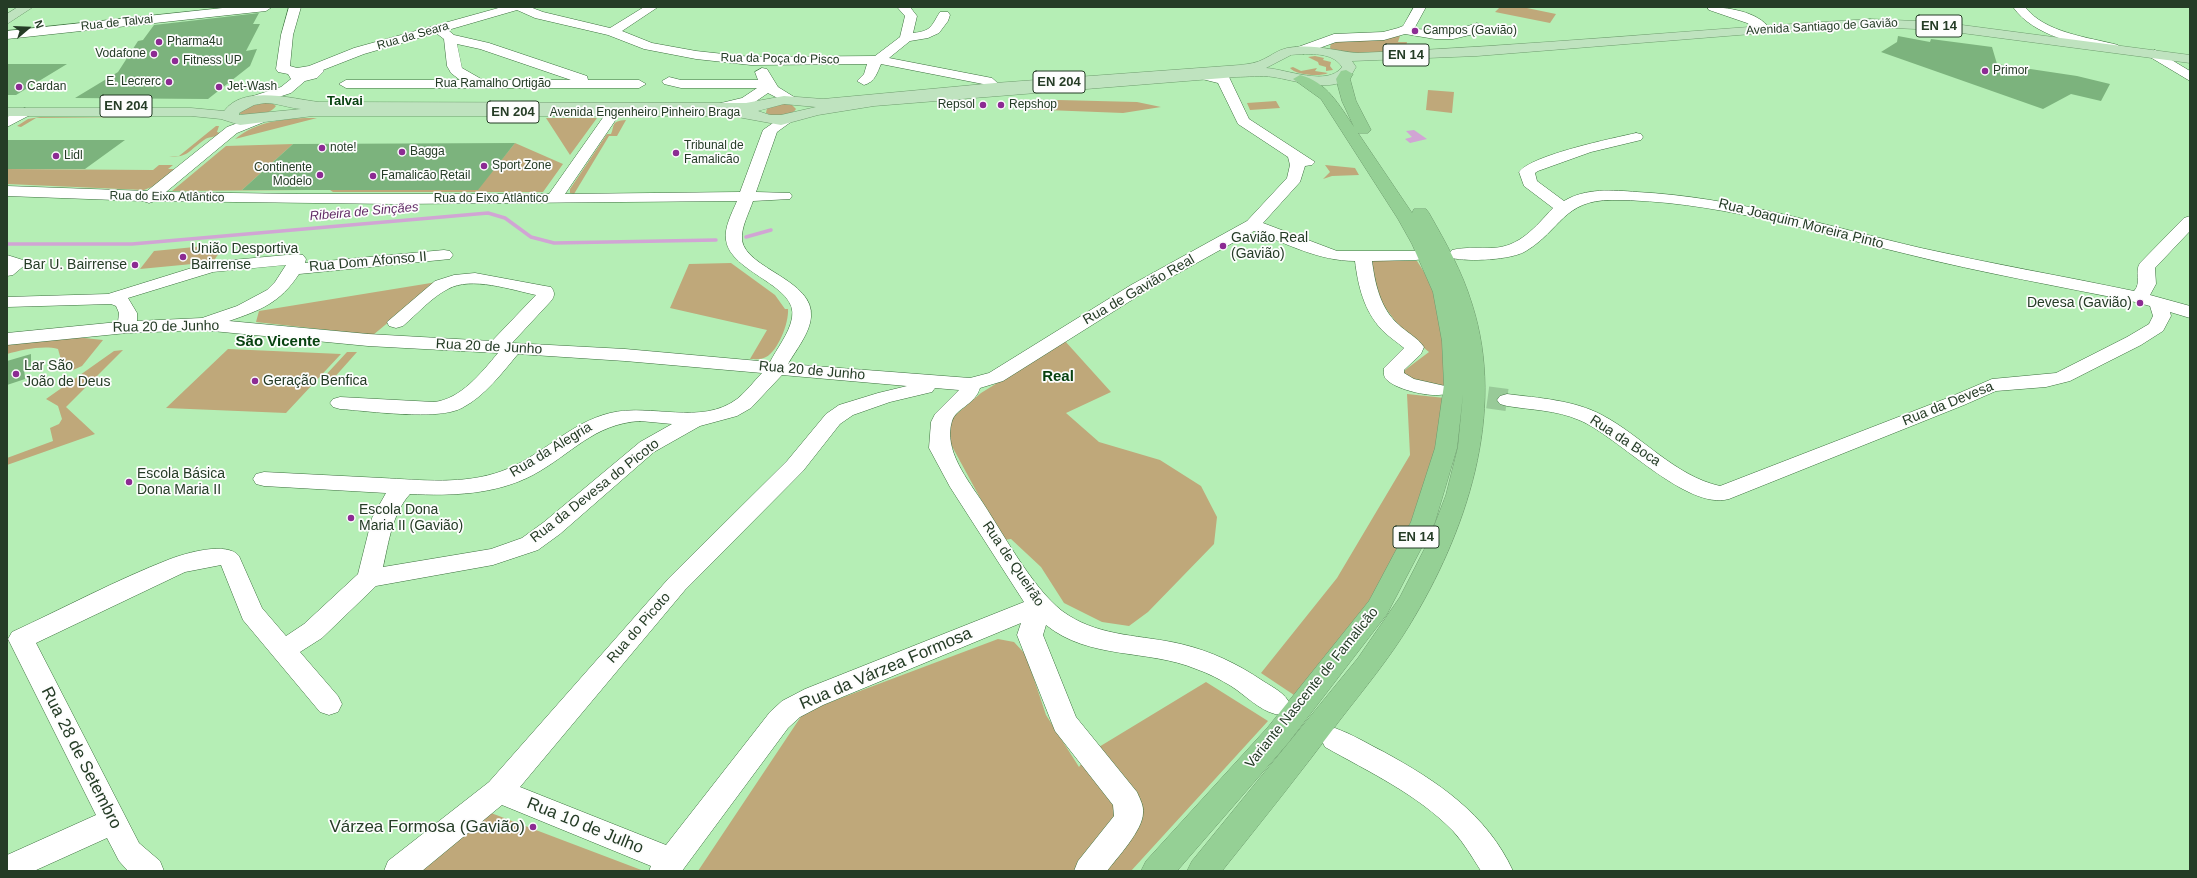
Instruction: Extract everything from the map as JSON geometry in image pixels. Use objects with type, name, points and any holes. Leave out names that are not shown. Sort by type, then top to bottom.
[{"type":"highway","name":"Variante Nascente de Famalicão","points":[[1203,871],[1360,676],[1399,620],[1436,553],[1452,513],[1466,468],[1473,429],[1475,389],[1472,342],[1466,310],[1448,261],[1436,238],[1357,120],[1348,101],[1337,59]]},
{"type":"highway","name":"Variante Nascente de Famalicão","points":[[1157,871],[1278,735],[1335,665],[1378,607],[1423,522],[1446,448],[1454,385],[1452,341],[1446,308],[1436,277],[1407,219],[1326,96],[1316,87],[1294,78]]},
{"type":"main road","points":[[7,20],[27,7]]},
{"type":"main road","name":"Avenida Santiago de Gavião","points":[[1337,59],[1477,52],[1870,22],[1906,23],[2113,48],[2190,59]]},
{"type":"main road","name":"Avenida Engenheiro Pinheiro Braga","points":[[7,107],[196,106],[285,98],[319,106],[722,107],[759,113],[773,120],[792,118],[832,108],[874,102],[1207,76],[1230,77],[1267,72],[1294,78],[1322,81],[1340,77],[1337,59],[1303,50],[1285,53],[1275,59],[1255,67],[1240,69],[995,87],[823,103],[777,100],[759,113],[313,112],[233,122],[191,112],[7,112]]},
{"type":"main road","name":"Avenida Santiago de Gavião","points":[[1337,59],[1374,64],[1477,52]]},
{"type":"main road","name":"EN 14","points":[[1275,59],[1275,68],[1294,78]]},
{"type":"main road","points":[[263,118],[282,110],[285,98]]},
{"type":"main road","points":[[792,118],[801,113],[804,107],[795,101]]},
{"type":"main road","points":[[233,122],[231,112],[249,102]]},
{"type":"street","name":"Rua de Talvai","points":[[10,34],[230,9],[266,7]]},
{"type":"street","points":[[295,7],[287,35],[283,69],[299,74]]},
{"type":"street","name":"Rua da Seara","points":[[285,98],[299,74],[314,74],[316,70],[312,69],[340,57],[515,7]]},
{"type":"street","name":"Rua da Poça do Pisco","points":[[520,7],[553,19],[612,32],[642,44],[669,51],[720,59],[766,61],[878,60],[987,81],[995,87]]},
{"type":"street","points":[[612,32],[624,23],[652,7]]},
{"type":"street","points":[[864,81],[870,74],[874,63],[899,45],[906,38],[910,16],[902,7]]},
{"type":"street","points":[[1406,33],[1420,7]]},
{"type":"street","points":[[1714,7],[1751,20],[1764,29]]},
{"type":"street","points":[[2019,7],[2022,14],[2042,26],[2113,48]]},
{"type":"street","points":[[1728,12],[1751,8]]},
{"type":"street","points":[[906,38],[921,36],[935,30],[939,27],[944,15]]},
{"type":"street","points":[[1337,59],[1344,37],[1384,36],[1406,33],[1452,35],[1471,31],[1477,27]]},
{"type":"street","points":[[439,29],[450,38],[561,71],[595,84]]},
{"type":"street","points":[[450,38],[454,69],[462,75],[486,84]]},
{"type":"street","points":[[451,52],[462,46],[473,44]]},
{"type":"street","points":[[2155,54],[2190,77]]},
{"type":"street","points":[[766,61],[762,72],[766,84],[775,93],[795,101]]},
{"type":"street","points":[[541,84],[556,78],[561,71]]},
{"type":"street","points":[[448,84],[458,80],[462,75]]},
{"type":"street","name":"Rua de Gavião Real","points":[[962,384],[996,377],[1138,289],[1253,225],[1299,166],[1243,121],[1230,77]]},
{"type":"street","points":[[669,81],[681,84],[766,84]]},
{"type":"street","name":"Rua Ramalho Ortigão","points":[[346,84],[639,84]]},
{"type":"street","points":[[722,107],[752,99],[765,89],[766,84]]},
{"type":"street","points":[[7,123],[25,112]]},
{"type":"street","points":[[552,198],[614,112]]},
{"type":"street","points":[[759,113],[770,130],[792,118]]},
{"type":"street","points":[[149,198],[233,122]]},
{"type":"street","name":"Rua da Devesa do Picoto","points":[[369,578],[493,557],[530,544],[564,518],[647,447],[693,421],[730,411],[744,404],[776,368],[798,329],[802,317],[801,306],[789,290],[744,258],[738,251],[734,241],[734,230],[770,130]]},
{"type":"street","points":[[1563,208],[1530,182],[1527,172],[1533,168],[1586,149],[1636,137]]},
{"type":"street","name":"Rua do Eixo Atlântico","points":[[7,191],[149,198],[552,198],[784,196]]},
{"type":"street","name":"Rua Joaquim Moreira Pinto","points":[[1458,254],[1495,253],[1518,249],[1531,240],[1563,208],[1578,199],[1596,196],[1667,198],[1700,201],[1744,210],[1928,255],[2153,298],[2190,312]]},
{"type":"street","name":"Rua da Devesa","points":[[1737,489],[1957,401],[1984,387],[2001,383],[2046,381],[2063,377],[2128,345],[2156,327],[2162,316],[2153,298],[2146,267],[2190,221]]},
{"type":"street","points":[[1253,225],[1325,253],[1337,256],[1363,257],[1416,255]]},
{"type":"street","name":"Rua Dom Afonso II","points":[[292,269],[444,255]]},
{"type":"street","points":[[1363,257],[1367,289],[1380,314],[1386,324],[1414,347],[1414,350],[1394,368],[1394,376],[1408,384],[1438,390]]},
{"type":"street","points":[[111,299],[185,275],[225,265],[295,258],[298,260],[281,288],[268,299],[202,324]]},
{"type":"street","points":[[7,260],[17,264],[7,272]]},
{"type":"street","points":[[340,403],[434,408],[458,403],[504,349],[545,297],[545,291],[475,278],[454,280],[441,285],[396,322]]},
{"type":"street","points":[[7,302],[111,299],[123,302],[128,313],[127,327]]},
{"type":"street","name":"Rua 20 de Junho","points":[[7,339],[127,327],[202,324],[368,340],[574,352],[962,384]]},
{"type":"street","name":"Rua do Picoto","points":[[885,397],[897,390],[906,380]]},
{"type":"street","name":"Rua do Picoto","points":[[399,871],[499,791],[677,584],[795,466],[833,419],[846,410],[885,397],[962,384]]},
{"type":"street","name":"Rua de Queirão","points":[[962,384],[968,396],[945,414],[941,422],[940,448],[961,487],[1039,606],[1059,622],[1082,634],[1106,641],[1181,654],[1204,661],[1239,678],[1277,704]]},
{"type":"street","name":"Rua da Boca","points":[[1507,400],[1571,411],[1588,416],[1696,488],[1720,494],[1737,489]]},
{"type":"street","name":"Rua da Alegria","points":[[264,479],[441,488],[496,481],[519,473],[593,424],[616,417],[635,414],[656,415],[693,421]]},
{"type":"street","points":[[329,704],[285,650],[313,631],[369,578],[383,518],[392,500],[405,486]]},
{"type":"street","name":"Rua 28 de Setembro","points":[[149,871],[129,852],[21,639],[179,565],[214,557],[227,557],[231,562],[252,613],[285,650]]},
{"type":"street","points":[[1039,606],[1030,634],[1065,723],[1127,801],[1129,814],[1124,825],[1089,871]]},
{"type":"street","name":"Rua da Várzea Formosa","points":[[668,866],[779,720],[791,709],[814,697],[1039,606]]},
{"type":"street","points":[[1335,739],[1394,771],[1445,807],[1463,823],[1498,871]]},
{"type":"street","name":"Rua 10 de Julho","points":[[499,791],[668,866]]},
{"type":"street","points":[[7,869],[113,821]]},
{"type":"shaded area","points":[[1500,7],[1522,7],[1556,14],[1550,23],[1495,12]]},
{"type":"shaded area","points":[[1400,36],[1398,42],[1407,42],[1405,51],[1354,55],[1331,50],[1330,47],[1331,44],[1338,41]]},
{"type":"shaded area","points":[[1315,56],[1324,58],[1323,60],[1331,62],[1330,66],[1333,70],[1326,71],[1326,67],[1319,65],[1318,62],[1308,57]]},
{"type":"shaded area","points":[[1293,67],[1301,71],[1317,68],[1315,71],[1328,73],[1319,75],[1302,74],[1290,68]]},
{"type":"shaded area","points":[[1428,90],[1454,92],[1452,113],[1426,110]]},
{"type":"shaded area","points":[[1058,100],[1137,102],[1161,107],[1123,113],[1021,109]]},
{"type":"shaded area","points":[[1276,101],[1280,108],[1250,110],[1247,103]]},
{"type":"shaded area","points":[[259,103],[272,103],[276,106],[264,114],[249,116],[240,114],[241,109]]},
{"type":"shaded area","points":[[781,103],[792,105],[796,109],[790,114],[782,116],[773,116],[766,113],[767,108]]},
{"type":"shaded area","points":[[40,117],[135,117],[36,118],[21,127],[17,126],[28,119]]},
{"type":"shaded area","points":[[317,118],[235,139],[253,128],[274,121]]},
{"type":"shaded area","points":[[546,118],[597,118],[570,155]]},
{"type":"shaded area","points":[[626,120],[617,136],[609,136],[574,194],[570,193],[570,189],[607,134],[611,134],[614,124],[617,121]]},
{"type":"shaded area","points":[[216,126],[219,126],[217,132],[220,133],[218,135],[206,139],[185,155],[176,157],[169,157],[179,156]]},
{"type":"shaded area","points":[[1414,130],[1427,139],[1410,143],[1405,139],[1412,137],[1406,131]]},
{"type":"shaded area","points":[[515,143],[563,164],[543,192],[333,192],[330,190],[477,190]]},
{"type":"shaded area","points":[[293,144],[242,190],[306,190],[172,191],[226,146]]},
{"type":"shaded area","points":[[159,165],[173,165],[168,169],[175,169],[154,186],[144,190],[7,184],[7,169],[153,170]]},
{"type":"shaded area","points":[[1325,165],[1355,168],[1359,175],[1332,176],[1323,179],[1330,172]]},
{"type":"shaded area","name":"União Desportiva Bairrense","points":[[225,244],[213,262],[140,269],[154,251]]},
{"type":"shaded area","points":[[1369,260],[1417,261],[1426,275],[1440,306],[1447,386],[1407,379],[1402,376],[1405,370],[1429,352],[1402,330],[1381,302]]},
{"type":"shaded area","points":[[731,263],[775,295],[785,309],[788,309],[787,322],[782,336],[775,349],[764,358],[750,359],[767,330],[670,308],[689,264]]},
{"type":"shaded area","points":[[437,282],[373,335],[256,322],[259,311]]},
{"type":"shaded area","points":[[75,337],[103,340],[82,366],[73,370],[63,367],[58,349],[39,348],[7,354],[7,345]]},
{"type":"shaded area","points":[[1065,341],[1111,392],[1066,413],[1099,442],[1160,460],[1201,486],[1217,517],[1214,544],[1148,612],[1129,626],[1102,622],[1064,603],[1041,567],[1011,539],[1003,540],[948,439],[952,418],[981,393]]},
{"type":"shaded area","name":"Geração Benfica","points":[[228,349],[341,354],[286,413],[166,408]]},
{"type":"shaded area","points":[[123,350],[66,407],[95,434],[7,465],[7,458],[53,441],[50,428],[59,424],[62,419],[58,406],[46,399],[114,351]]},
{"type":"shaded area","points":[[347,352],[357,352],[333,379],[323,378]]},
{"type":"shaded area","points":[[1407,394],[1445,398],[1440,437],[1433,466],[1423,494],[1399,549],[1369,601],[1352,626],[1329,655],[1294,695],[1261,673],[1337,578],[1410,455]]},
{"type":"shaded area","points":[[998,639],[1014,642],[1026,655],[1046,715],[1079,767],[1089,753],[1206,682],[1268,721],[1131,871],[698,871],[804,712]]},
{"type":"shaded area","points":[[491,813],[644,871],[415,871]]},
{"type":"building","points":[[259,13],[253,24],[260,24],[246,51],[257,49],[250,66],[208,99],[75,98],[118,72],[138,41],[143,40],[154,25]]},
{"type":"building","name":"Primor","points":[[1898,36],[1930,42],[1931,39],[1992,47],[1997,64],[2077,76],[2110,84],[2101,101],[2071,94],[2043,109],[1881,52],[1897,42]]},
{"type":"building","name":"Cardan","points":[[7,64],[67,64],[16,95],[7,95]]},
{"type":"building","name":"Lidl","points":[[7,140],[125,140],[85,169],[7,169]]},
{"type":"building","name":"Famalicão Retail","points":[[515,143],[478,190],[242,190],[293,144]]},
{"type":"building","name":"Lar São João de Deus","points":[[31,354],[31,366],[24,368],[25,379],[7,385],[7,361]]},
{"type":"waterway","name":"Ribeira de Sinçães","points":[[7,244],[132,244],[488,213],[505,218],[531,237],[554,243],[716,240]]},
{"type":"waterway","name":"Ribeira de Sinçães","points":[[746,237],[771,230]]},
{"type":"tunnel","points":[[1456,393],[1507,400]]},
{"type":"place","name":"Campos (Gavião)","points":[[1415,31]]},
{"type":"place","name":"Pharma4u","points":[[159,42]]},
{"type":"place","name":"Vodafone","points":[[154,54]]},
{"type":"place","name":"Fitness UP","points":[[175,61]]},
{"type":"place","name":"Primor","points":[[1985,71]]},
{"type":"place","name":"E. Lecrerc","points":[[169,82]]},
{"type":"place","name":"Cardan","points":[[19,87]]},
{"type":"place","name":"Jet-Wash","points":[[219,87]]},
{"type":"place","name":"Repsol","points":[[983,105]]},
{"type":"place","name":"Repshop","points":[[1001,105]]},
{"type":"place","name":"note!","points":[[322,148]]},
{"type":"place","name":"Bagga","points":[[402,152]]},
{"type":"place","name":"Tribunal de Famalicão","points":[[676,153]]},
{"type":"place","name":"Lidl","points":[[56,156]]},
{"type":"place","name":"Sport Zone","points":[[484,166]]},
{"type":"place","name":"Continente Modelo","points":[[320,175]]},
{"type":"place","name":"Famalicão Retail","points":[[373,176]]},
{"type":"place","name":"Gavião Real (Gavião)","points":[[1223,246]]},
{"type":"place","name":"União Desportiva Bairrense","points":[[183,257]]},
{"type":"place","name":"Bar U. Bairrense","points":[[135,265]]},
{"type":"place","name":"Devesa (Gavião)","points":[[2140,303]]},
{"type":"place","name":"Lar São João de Deus","points":[[16,374]]},
{"type":"place","name":"Geração Benfica","points":[[255,381]]},
{"type":"place","name":"Escola Básica Dona Maria II","points":[[129,482]]},
{"type":"place","name":"Escola Dona Maria II (Gavião)","points":[[351,518]]},
{"type":"place","name":"Várzea Formosa (Gavião)","points":[[533,827]]},
{"type":"district","name":"Talvai","points":[[345,101]]},
{"type":"district","name":"São Vicente","points":[[278,342]]},
{"type":"district","name":"Real","points":[[1058,377]]}]
